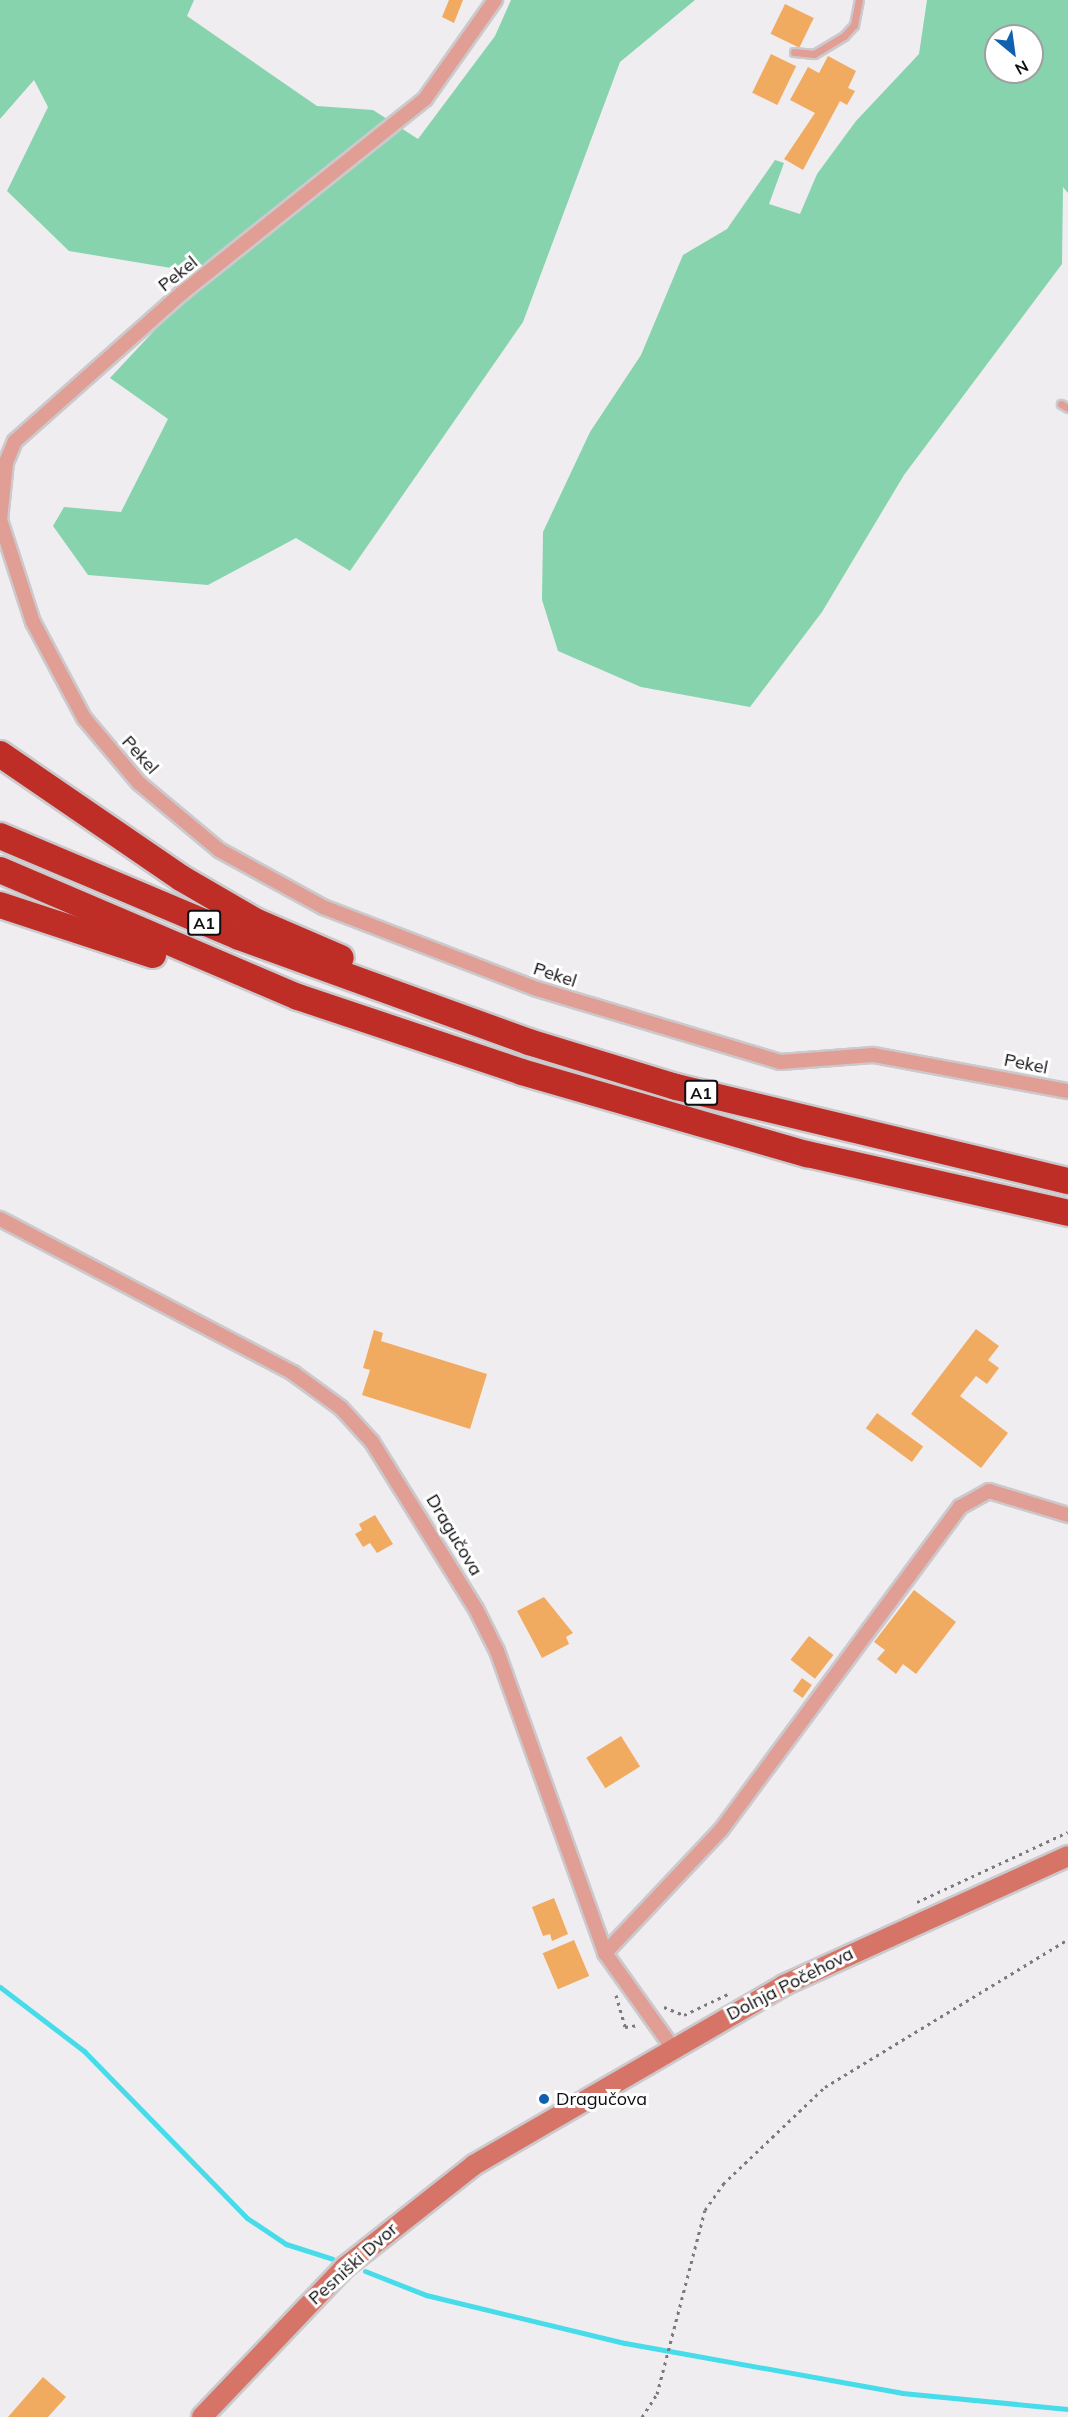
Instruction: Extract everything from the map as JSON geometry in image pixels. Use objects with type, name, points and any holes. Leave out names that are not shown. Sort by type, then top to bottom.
[{"type":"highway","points":[[0,754],[181,878],[257,922],[381,976],[412,1002]]},
{"type":"highway","name":"A1","points":[[0,836],[97,881],[412,1002],[676,1087],[1068,1181]]},
{"type":"highway","name":"A1","points":[[0,870],[298,997],[666,1116],[1068,1213]]},
{"type":"highway","points":[[0,904],[146,952],[263,998],[298,997]]},
{"type":"main road","name":"Dolnja Počehova","points":[[524,2133],[672,2047],[845,1955],[1068,1856]]},
{"type":"main road","name":"Pesniški Dvor","points":[[202,2417],[345,2267],[420,2204],[524,2133]]},
{"type":"street","name":"Pekel","points":[[495,0],[425,99],[175,299],[15,441],[6,462],[0,520],[33,622],[84,718],[139,783],[219,850],[323,907],[537,989],[780,1062],[873,1055],[1068,1091]]},
{"type":"street","name":"Dragučova","points":[[0,1220],[293,1373],[341,1408],[372,1442],[434,1537],[497,1651],[605,1953],[672,2047]]},
{"type":"street","points":[[605,1953],[721,1830],[960,1507],[989,1491],[1068,1515]]},
{"type":"lane","points":[[794,52],[814,54],[844,36],[854,25],[859,0]]},
{"type":"path","points":[[642,2417],[667,2359],[705,2210],[759,2145],[825,2087],[1068,1939]]},
{"type":"green space","points":[[0,0],[194,0],[187,16],[317,106],[373,110],[418,139],[495,36],[511,0],[695,0],[620,62],[523,322],[350,571],[296,538],[208,585],[88,575],[53,526],[64,507],[121,512],[168,419],[110,378],[207,274],[69,251],[7,191],[48,107],[34,80],[0,119]]},
{"type":"green space","points":[[927,0],[1068,0],[1068,193],[1063,187],[1062,264],[904,475],[822,612],[750,707],[641,687],[558,651],[542,600],[543,532],[590,432],[641,355],[683,255],[727,229],[775,160],[784,163],[769,204],[800,214],[817,174],[856,121],[919,54]]},
{"type":"building","points":[[449,0],[463,0],[454,23],[442,17]]},
{"type":"building","points":[[785,4],[814,18],[799,48],[771,34]]},
{"type":"building","points":[[771,54],[796,66],[777,105],[752,93]]},
{"type":"building","points":[[828,56],[856,71],[848,88],[855,91],[847,105],[840,101],[803,170],[784,159],[815,113],[790,100],[808,67],[819,73]]},
{"type":"building","points":[[976,1329],[999,1346],[988,1360],[999,1368],[987,1384],[976,1376],[960,1396],[1008,1433],[981,1468],[911,1414]]},
{"type":"building","points":[[374,1330],[383,1333],[381,1341],[487,1374],[470,1429],[362,1395],[370,1370],[363,1368]]},
{"type":"building","points":[[877,1413],[923,1447],[912,1462],[866,1428]]},
{"type":"building","points":[[375,1515],[393,1544],[377,1553],[370,1543],[363,1547],[355,1534],[362,1530],[359,1524]]},
{"type":"building","points":[[914,1590],[956,1622],[916,1674],[903,1664],[896,1674],[877,1659],[885,1650],[874,1642]]},
{"type":"building","points":[[544,1597],[573,1633],[566,1637],[569,1644],[542,1658],[517,1611]]},
{"type":"building","points":[[809,1636],[833,1655],[815,1679],[791,1660]]},
{"type":"building","points":[[802,1678],[812,1685],[803,1698],[793,1691]]},
{"type":"building","points":[[621,1736],[640,1767],[605,1788],[586,1758]]},
{"type":"building","points":[[554,1898],[568,1934],[552,1941],[550,1934],[543,1936],[532,1907]]},
{"type":"building","points":[[574,1940],[589,1976],[558,1989],[543,1953]]},
{"type":"building","points":[[43,2377],[66,2397],[48,2417],[8,2417]]},
{"type":"waterway","points":[[0,1987],[84,2051],[247,2218],[286,2244],[333,2259]]},
{"type":"waterway","points":[[365,2271],[426,2295],[625,2343],[902,2393],[1068,2409]]},
{"type":"place","name":"Dragučova","points":[[544,2099]]}]
